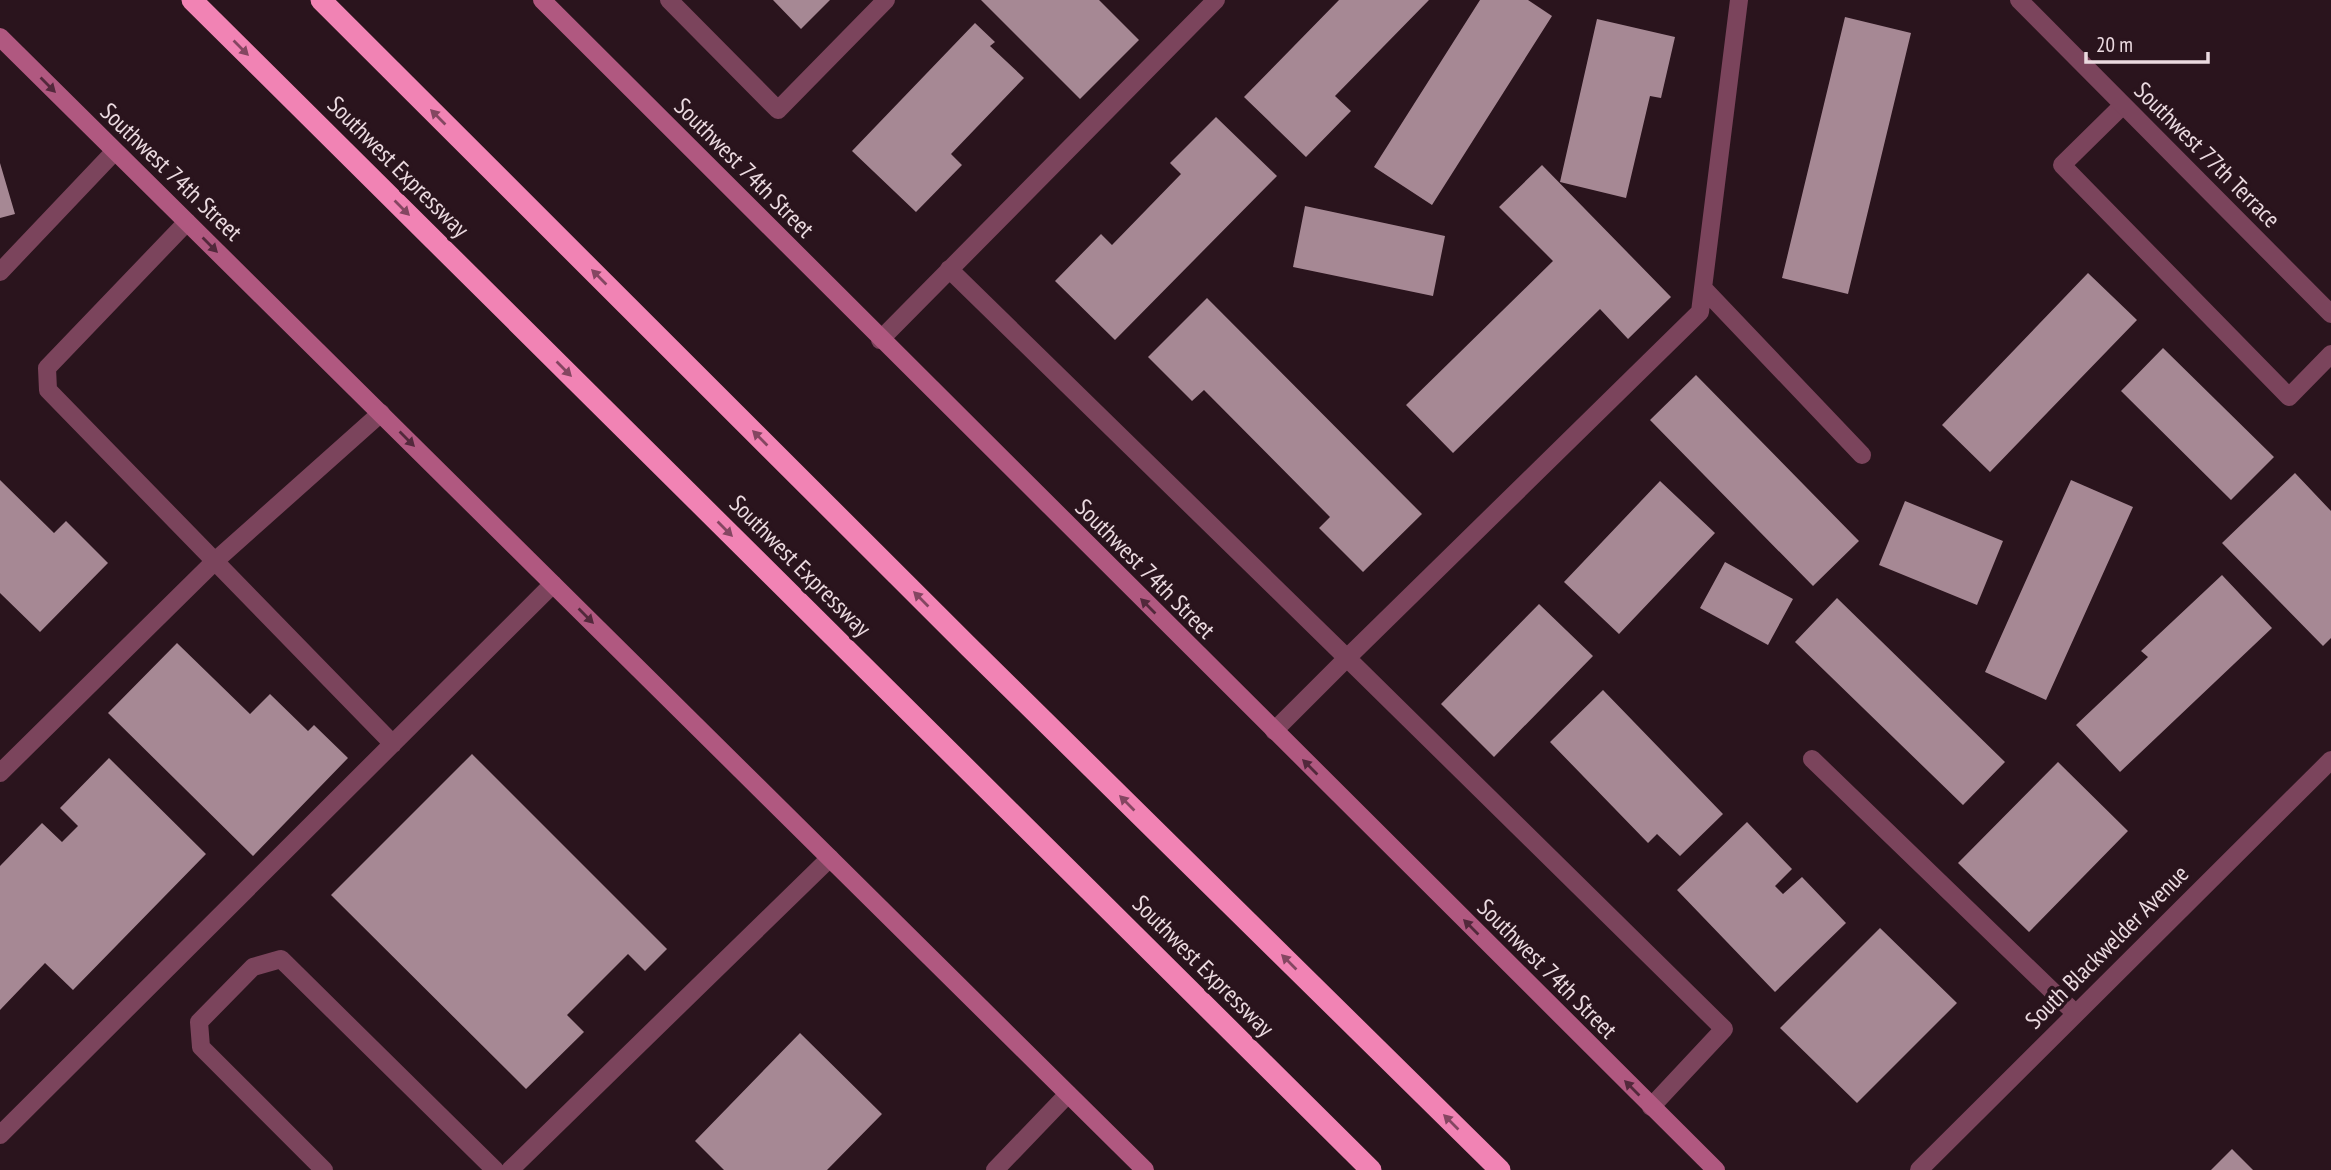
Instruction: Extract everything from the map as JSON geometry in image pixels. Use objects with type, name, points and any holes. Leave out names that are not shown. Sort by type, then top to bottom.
[{"type":"highway","name":"Southwest Expressway","points":[[192,0],[1371,1170]]},
{"type":"highway","points":[[321,0],[969,647],[1500,1170]]},
{"type":"main road","name":"Southwest 74th Street","points":[[542,0],[880,340],[1716,1170]]},
{"type":"main road","name":"Southwest 74th Street","points":[[0,37],[1144,1170]]},
{"type":"street","points":[[669,0],[778,110],[886,0]]},
{"type":"street","points":[[880,340],[1216,0]]},
{"type":"street","points":[[1274,731],[1700,312],[1739,0]]},
{"type":"street","name":"Southwest 77th Terrace","points":[[2019,0],[2331,314]]},
{"type":"street","points":[[2123,106],[2062,165],[2289,397],[2331,354]]},
{"type":"street","points":[[0,272],[114,152]]},
{"type":"street","points":[[187,222],[47,368],[48,390],[393,744]]},
{"type":"street","points":[[949,269],[1724,1029],[1651,1107]]},
{"type":"street","points":[[1703,288],[1862,455]]},
{"type":"street","points":[[0,774],[215,561],[382,413]]},
{"type":"street","points":[[0,1135],[553,584]]},
{"type":"street","points":[[1812,759],[2075,1013]]},
{"type":"street","name":"South Blackwelder Avenue","points":[[1919,1170],[2075,1013],[2328,769]]},
{"type":"street","points":[[510,1170],[830,858]]},
{"type":"street","points":[[324,1170],[201,1047],[199,1021],[253,967],[281,959],[495,1170]]},
{"type":"street","points":[[995,1170],[1068,1094]]},
{"type":"building","points":[[773,0],[830,0],[801,29]]},
{"type":"building","points":[[981,0],[1099,0],[1139,40],[1080,99]]},
{"type":"building","points":[[1339,0],[1429,0],[1335,96],[1351,111],[1306,157],[1244,97]]},
{"type":"building","points":[[1480,0],[1528,0],[1552,16],[1432,205],[1374,167]]},
{"type":"building","points":[[1845,17],[1911,33],[1848,294],[1782,278]]},
{"type":"building","points":[[1597,19],[1675,37],[1661,98],[1650,96],[1626,198],[1560,182]]},
{"type":"building","points":[[975,23],[995,42],[990,46],[1024,78],[951,154],[962,165],[916,212],[852,151]]},
{"type":"building","points":[[1216,117],[1277,176],[1115,340],[1055,281],[1101,234],[1112,245],[1181,174],[1170,163]]},
{"type":"building","points":[[0,163],[15,214],[0,218]]},
{"type":"building","points":[[1542,165],[1671,297],[1628,339],[1600,309],[1453,453],[1406,405],[1553,261],[1499,207]]},
{"type":"building","points":[[1305,206],[1445,236],[1433,296],[1293,267]]},
{"type":"building","points":[[2088,273],[2137,320],[1990,472],[1942,425]]},
{"type":"building","points":[[1207,298],[1422,514],[1363,572],[1319,528],[1330,517],[1204,390],[1192,401],[1148,357]]},
{"type":"building","points":[[2163,348],[2274,457],[2231,500],[2121,391]]},
{"type":"building","points":[[1696,375],[1859,541],[1813,586],[1650,420]]},
{"type":"building","points":[[2295,473],[2331,511],[2331,638],[2323,646],[2222,543]]},
{"type":"building","points":[[0,480],[54,533],[66,521],[108,563],[40,632],[0,593]]},
{"type":"building","points":[[2071,480],[2133,507],[2046,700],[1985,672]]},
{"type":"building","points":[[1660,481],[1715,533],[1619,634],[1564,582]]},
{"type":"building","points":[[1905,501],[2003,541],[1977,605],[1879,565]]},
{"type":"building","points":[[1725,562],[1793,599],[1768,645],[1700,608]]},
{"type":"building","points":[[2222,575],[2272,628],[2120,772],[2076,725],[2148,657],[2141,651]]},
{"type":"building","points":[[1837,598],[2005,762],[1963,805],[1795,642]]},
{"type":"building","points":[[1539,604],[1593,656],[1494,757],[1441,704]]},
{"type":"building","points":[[177,643],[250,714],[270,694],[308,731],[314,725],[348,758],[253,856],[108,713]]},
{"type":"building","points":[[1603,690],[1723,814],[1680,856],[1657,834],[1648,843],[1550,742]]},
{"type":"building","points":[[472,754],[667,949],[645,971],[628,954],[567,1015],[584,1032],[526,1089],[331,895]]},
{"type":"building","points":[[109,758],[206,854],[73,990],[45,963],[0,1010],[0,866],[42,823],[62,842],[78,826],[60,808]]},
{"type":"building","points":[[2058,762],[2128,831],[2029,932],[1958,863]]},
{"type":"building","points":[[1747,822],[1792,869],[1775,886],[1783,894],[1802,877],[1846,923],[1775,992],[1677,890]]},
{"type":"building","points":[[1880,928],[1957,1003],[1857,1103],[1780,1028]]},
{"type":"building","points":[[800,1033],[882,1114],[827,1170],[724,1170],[695,1141]]},
{"type":"building","points":[[2232,1149],[2253,1170],[2211,1170]]}]
